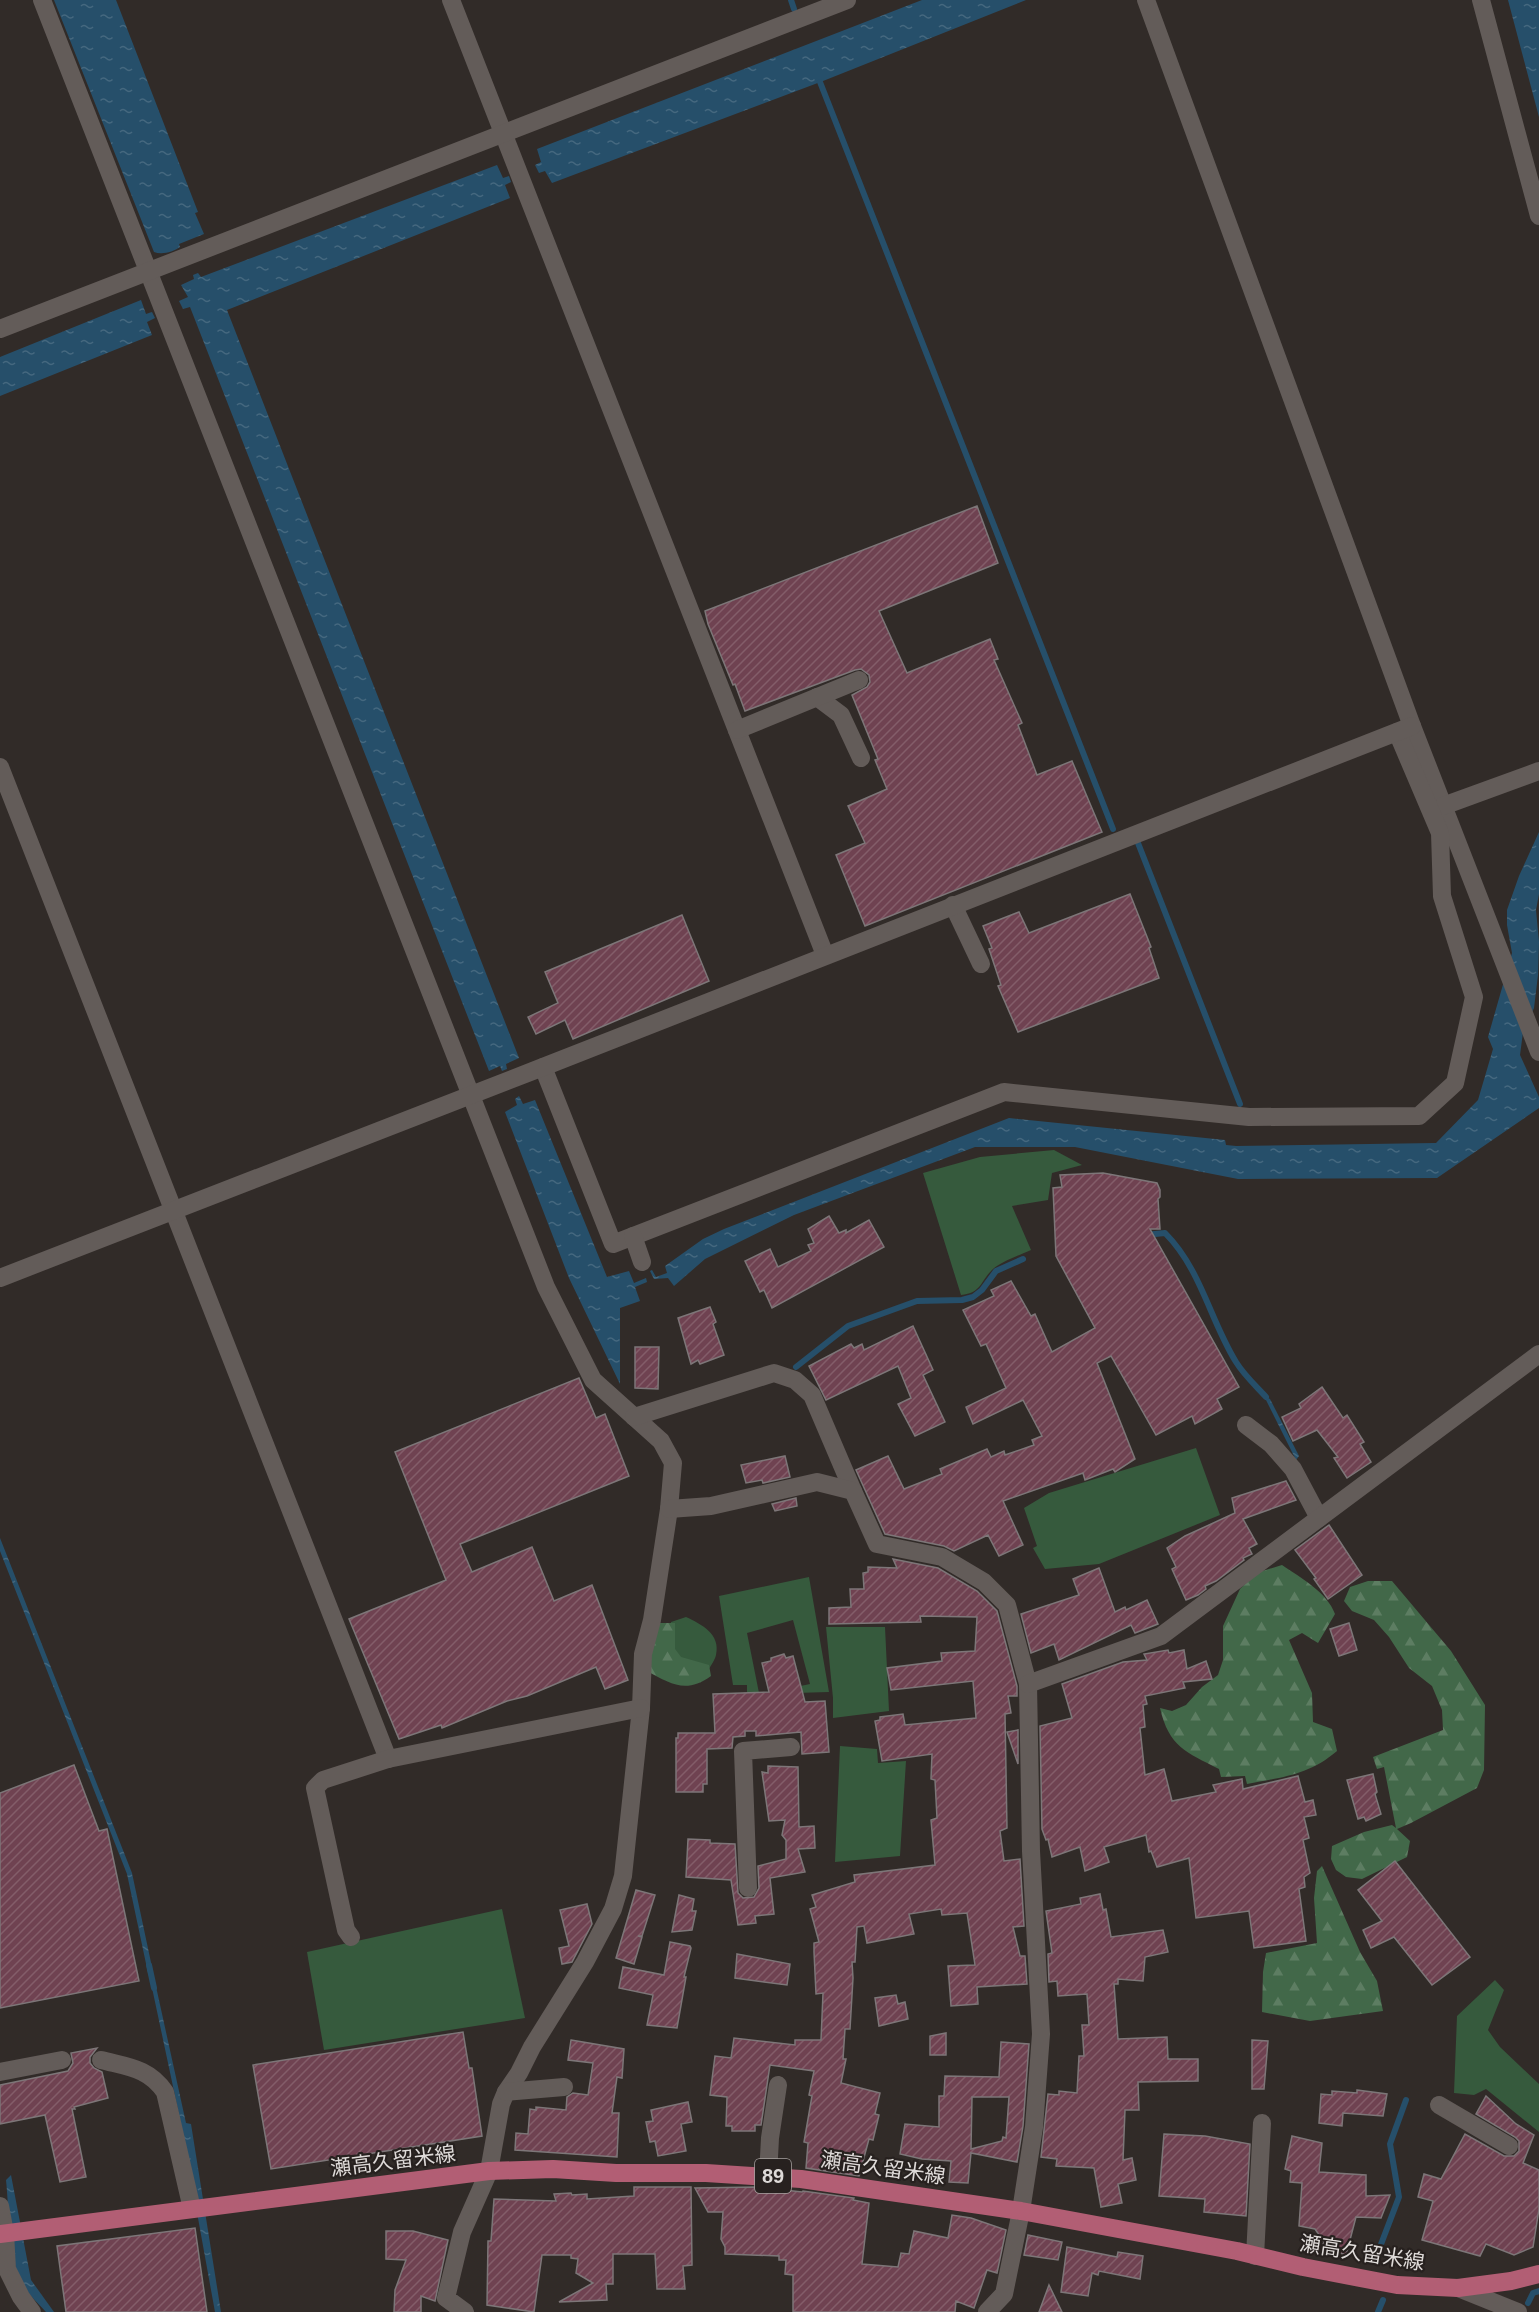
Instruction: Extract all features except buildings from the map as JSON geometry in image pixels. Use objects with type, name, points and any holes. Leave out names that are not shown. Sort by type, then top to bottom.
[{"type":"main road","name":"瀬高久留米線","points":[[2,2233],[489,2171],[553,2169],[801,2179],[1022,2211],[1397,2285],[1458,2288],[1511,2281],[1539,2274]]},
{"type":"street","points":[[42,0],[546,1287],[593,1380],[661,1441],[672,1463],[669,1509],[652,1620],[643,1654],[641,1708],[623,1876],[613,1909],[585,1962],[506,2092],[501,2104],[489,2171],[462,2232],[446,2298],[465,2312]]},
{"type":"street","points":[[452,0],[825,955]]},
{"type":"street","points":[[0,329],[149,270],[507,141],[847,0]]},
{"type":"street","points":[[543,1067],[613,1244],[1004,1092],[1250,1116],[1419,1116],[1455,1083],[1474,997],[1442,896],[1440,833],[1146,0]]},
{"type":"street","points":[[1481,0],[1539,216]]},
{"type":"street","points":[[737,730],[859,680]]},
{"type":"street","points":[[817,697],[841,715],[861,758]]},
{"type":"street","points":[[1404,729],[1443,806],[1539,1052]]},
{"type":"street","points":[[0,1278],[1404,729]]},
{"type":"street","points":[[0,767],[388,1759]]},
{"type":"street","points":[[1443,806],[1539,771]]},
{"type":"street","points":[[952,905],[981,964]]},
{"type":"street","points":[[633,1236],[642,1262]]},
{"type":"street","points":[[1028,1684],[1161,1636],[1539,1354]]},
{"type":"street","points":[[634,1417],[774,1372],[795,1380],[812,1395],[877,1544],[942,1557],[984,1582],[1007,1605],[1028,1684],[1031,1851],[1041,2034],[1034,2127],[1022,2211],[1004,2294],[987,2312]]},
{"type":"street","points":[[1246,1425],[1271,1444],[1293,1469],[1319,1518]]},
{"type":"street","points":[[669,1509],[711,1506],[817,1482],[853,1491]]},
{"type":"street","points":[[351,1937],[346,1930],[315,1788],[322,1780],[388,1759],[641,1708]]},
{"type":"street","points":[[748,1888],[743,1750],[791,1747]]},
{"type":"street","points":[[0,2072],[62,2060]]},
{"type":"street","points":[[101,2060],[143,2070],[158,2080],[165,2092],[192,2209]]},
{"type":"street","points":[[768,2176],[770,2138],[778,2085]]},
{"type":"street","points":[[506,2092],[564,2087]]},
{"type":"street","points":[[1439,2106],[1509,2146]]},
{"type":"street","points":[[1255,2256],[1262,2122]]},
{"type":"street","points":[[0,2206],[7,2269],[21,2297],[32,2312]]},
{"type":"street","points":[[1458,2288],[1518,2312]]},
{"type":"green space","points":[[1054,1150],[1082,1165],[1052,1173],[1048,1200],[1012,1206],[1031,1250],[997,1266],[977,1289],[961,1295],[923,1173],[980,1157]]},
{"type":"green space","points":[[1196,1448],[1220,1515],[1099,1564],[1045,1569],[1033,1548],[1037,1546],[1024,1508],[1049,1493]]},
{"type":"green space","points":[[1282,1565],[1320,1592],[1335,1614],[1318,1643],[1302,1633],[1289,1640],[1312,1693],[1313,1722],[1332,1729],[1337,1751],[1306,1770],[1247,1784],[1245,1776],[1221,1777],[1219,1769],[1180,1747],[1168,1732],[1160,1708],[1172,1711],[1186,1705],[1202,1687],[1218,1675],[1223,1660],[1223,1626],[1240,1589],[1256,1573]]},
{"type":"green space","points":[[809,1577],[829,1692],[762,1694],[810,1684],[793,1620],[747,1633],[759,1693],[747,1693],[747,1685],[733,1685],[719,1596]]},
{"type":"green space","points":[[1368,1581],[1392,1581],[1451,1651],[1485,1705],[1484,1770],[1477,1788],[1397,1829],[1410,1841],[1407,1857],[1362,1879],[1346,1877],[1336,1870],[1331,1859],[1332,1846],[1364,1832],[1392,1825],[1396,1828],[1384,1767],[1377,1769],[1373,1757],[1443,1730],[1442,1710],[1432,1686],[1409,1668],[1389,1637],[1374,1620],[1352,1611],[1344,1601],[1350,1587]]},
{"type":"green space","points":[[686,1617],[708,1631],[716,1641],[716,1655],[707,1672],[677,1661],[670,1647],[671,1622]]},
{"type":"green space","points":[[655,1623],[675,1623],[675,1649],[681,1657],[709,1665],[711,1676],[694,1685],[686,1686],[671,1683],[647,1671]]},
{"type":"green space","points":[[826,1627],[885,1627],[889,1711],[833,1718]]},
{"type":"green space","points":[[840,1746],[877,1749],[878,1763],[906,1761],[900,1856],[835,1862]]},
{"type":"green space","points":[[1322,1866],[1360,1952],[1377,1981],[1383,2011],[1310,2021],[1262,2012],[1266,1953],[1317,1943],[1314,1898],[1317,1871]]},
{"type":"green space","points":[[502,1909],[525,2018],[324,2050],[307,1952]]},
{"type":"green space","points":[[1495,1980],[1504,1990],[1488,2030],[1500,2047],[1539,2084],[1539,2132],[1486,2089],[1474,2095],[1454,2093],[1457,2016]]},
{"type":"water","points":[[54,0],[116,0],[198,212],[195,213],[204,234],[179,244],[180,247],[171,252],[154,252]]},
{"type":"water","points":[[922,0],[1026,0],[823,81],[552,183],[545,171],[539,173],[535,165],[541,162],[537,149]]},
{"type":"water","points":[[1508,0],[1539,0],[1539,117]]},
{"type":"water","points":[[497,165],[503,178],[509,176],[511,182],[505,185],[510,198],[227,310],[519,1058],[506,1064],[507,1069],[502,1071],[500,1066],[489,1071],[190,307],[183,309],[179,301],[188,297],[181,285],[194,279],[193,275],[198,273],[201,277]]},
{"type":"water","points":[[141,300],[146,314],[152,312],[155,318],[147,322],[152,335],[0,396],[0,357]]},
{"type":"water","points":[[1539,832],[1539,894],[1536,910],[1539,942],[1538,975],[1534,1008],[1523,1032],[1520,1055],[1539,1097],[1539,1108],[1437,1178],[1238,1179],[1075,1147],[975,1147],[794,1215],[705,1259],[674,1286],[668,1278],[654,1279],[650,1271],[652,1270],[656,1277],[667,1273],[665,1266],[703,1239],[724,1229],[1009,1118],[1225,1140],[1226,1145],[1236,1146],[1436,1143],[1478,1100],[1493,1049],[1488,1037],[1512,953],[1507,910],[1519,876]]},
{"type":"water","points":[[519,1096],[523,1104],[535,1100],[607,1277],[629,1271],[634,1283],[646,1278],[647,1282],[635,1287],[640,1301],[620,1308],[620,1384],[569,1278],[505,1112],[517,1105],[515,1099]]},
{"type":"water","points":[[1265,1398],[1270,1399],[1299,1456],[1296,1460]]},
{"type":"water","points":[[0,1538],[132,1873],[153,1972],[148,1973],[127,1874],[0,1551]]},
{"type":"water","points":[[155,1982],[186,2123],[191,2124],[221,2312],[215,2312],[181,2124],[151,1983]]},
{"type":"water","points":[[11,2175],[31,2280],[54,2312],[46,2312],[26,2290],[15,2265],[6,2180]]},
{"type":"waterway","points":[[791,0],[794,9]]},
{"type":"waterway","points":[[820,82],[1113,829]]},
{"type":"waterway","points":[[1138,843],[1240,1104]]},
{"type":"waterway","points":[[1145,1235],[1165,1233],[1177,1247],[1188,1262],[1236,1362],[1266,1397]]},
{"type":"waterway","points":[[796,1367],[848,1326],[917,1301],[962,1300],[973,1297],[982,1290],[996,1271],[1023,1259]]},
{"type":"waterway","points":[[149,1965],[154,1988]]},
{"type":"waterway","points":[[1375,2260],[1399,2197],[1390,2144],[1406,2100]]},
{"type":"waterway","points":[[1528,2303],[1533,2293],[1539,2291]]},
{"type":"waterway","points":[[1378,2312],[1383,2300]]}]
